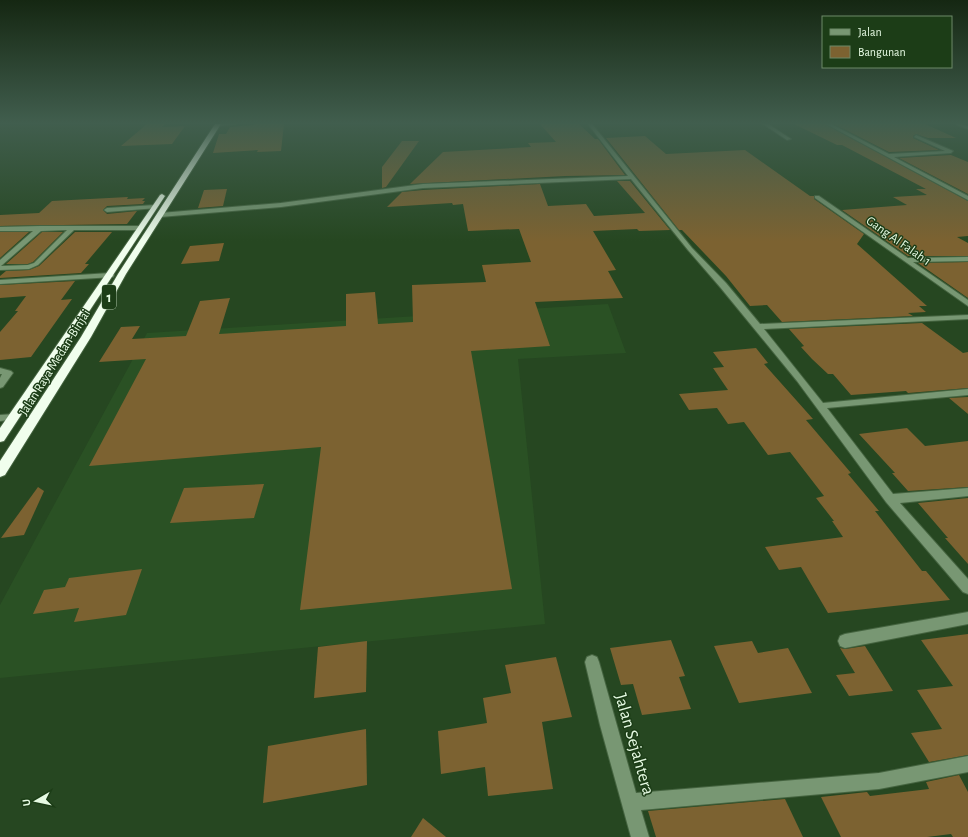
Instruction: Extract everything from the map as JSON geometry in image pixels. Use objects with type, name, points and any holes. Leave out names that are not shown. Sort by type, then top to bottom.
[{"type":"highway","name":"Jalan Raya Medan-Binjai","points":[[0,472],[86,337],[158,211],[190,163]]},
{"type":"highway","name":"Jalan Raya Medan-Binjai","points":[[0,438],[141,228],[158,211]]},
{"type":"street","points":[[622,163],[690,249],[757,327],[820,406],[890,499],[968,588]]},
{"type":"street","points":[[901,163],[968,198]]},
{"type":"street","points":[[107,210],[158,211],[281,205],[423,186],[632,176]]},
{"type":"street","name":"Gang Al Falah 1","points":[[817,197],[908,260],[968,304]]},
{"type":"street","points":[[0,264],[40,228]]},
{"type":"street","points":[[0,268],[29,267],[36,264],[73,228]]},
{"type":"street","points":[[0,229],[141,228]]},
{"type":"street","points":[[908,260],[968,259]]},
{"type":"street","points":[[0,282],[110,275]]},
{"type":"street","points":[[757,327],[968,317]]},
{"type":"street","points":[[0,371],[8,373],[0,385]]},
{"type":"street","points":[[820,406],[968,392]]},
{"type":"street","points":[[0,418],[14,417]]},
{"type":"street","points":[[890,499],[968,492]]},
{"type":"street","points":[[845,641],[968,618]]},
{"type":"street","name":"Jalan Sejahtera","points":[[592,662],[608,726],[640,837]]},
{"type":"street","points":[[631,802],[879,781],[968,764]]},
{"type":"shaded area","points":[[608,304],[626,353],[518,359],[545,624],[0,678],[0,605],[147,333]]},
{"type":"building","points":[[385,163],[403,163],[386,187],[382,188],[382,167]]},
{"type":"building","points":[[432,163],[616,163],[625,175],[565,176],[410,184]]},
{"type":"building","points":[[626,163],[763,163],[810,196],[814,196],[814,199],[864,234],[857,244],[927,306],[919,306],[926,312],[908,313],[913,316],[782,322],[767,305],[750,306],[726,276],[682,230],[679,230]]},
{"type":"building","points":[[876,163],[898,163],[968,201],[968,236],[957,237],[968,243],[968,256],[908,256],[842,210],[907,205],[893,197],[927,195],[916,189],[926,189]]},
{"type":"building","points":[[909,163],[968,163],[968,194]]},
{"type":"building","points":[[617,181],[630,181],[670,230],[639,231],[637,229],[593,231],[616,270],[608,271],[623,298],[535,302],[550,346],[471,351],[512,589],[300,610],[321,447],[89,466],[146,359],[99,362],[121,327],[140,326],[132,339],[186,336],[200,301],[230,298],[219,334],[346,326],[346,294],[375,292],[378,324],[413,322],[412,285],[486,282],[482,265],[531,262],[519,229],[468,231],[463,204],[453,205],[452,203],[387,207],[402,192],[540,184],[548,206],[586,204],[594,216],[645,213]]},
{"type":"building","points":[[227,189],[223,206],[198,208],[204,190]]},
{"type":"building","points":[[128,197],[127,199],[145,198],[142,201],[145,201],[143,204],[107,206],[103,210],[107,214],[137,211],[127,224],[0,226],[0,215],[39,213],[52,201]]},
{"type":"building","points":[[0,232],[29,232],[0,258]]},
{"type":"building","points":[[42,232],[63,232],[33,262],[28,264],[6,264]]},
{"type":"building","points":[[75,232],[112,232],[85,264],[89,264],[81,273],[0,278],[0,276],[6,271],[29,270],[39,266]]},
{"type":"building","points":[[224,243],[219,261],[181,264],[190,246]]},
{"type":"building","points":[[968,262],[968,298],[918,263]]},
{"type":"building","points":[[75,281],[61,300],[72,299],[31,357],[0,360],[0,332],[18,311],[15,311],[26,296],[0,298],[0,285]]},
{"type":"building","points":[[922,323],[963,353],[968,352],[968,388],[908,393],[906,391],[851,395],[833,374],[828,374],[812,359],[801,347],[804,346],[789,329]]},
{"type":"building","points":[[756,348],[768,363],[764,364],[813,419],[806,420],[851,473],[848,474],[879,511],[875,511],[922,571],[926,571],[950,600],[828,613],[801,567],[779,570],[765,547],[843,537],[832,521],[834,521],[816,498],[824,496],[790,452],[768,455],[744,422],[728,424],[717,408],[689,410],[679,394],[728,390],[713,368],[724,367],[713,352]]},
{"type":"building","points":[[968,397],[968,414],[949,398]]},
{"type":"building","points":[[907,428],[925,446],[968,441],[968,487],[908,491],[892,473],[895,473],[859,434]]},
{"type":"building","points":[[264,484],[254,518],[170,523],[184,488]]},
{"type":"building","points":[[38,487],[44,491],[24,535],[1,538]]},
{"type":"building","points":[[968,498],[968,564],[945,538],[948,538],[918,503]]},
{"type":"building","points":[[142,569],[126,615],[74,622],[79,608],[33,614],[44,590],[65,587],[69,578]]},
{"type":"building","points":[[968,634],[968,755],[929,762],[911,733],[942,729],[917,690],[953,686],[921,640]]},
{"type":"building","points":[[671,640],[685,676],[679,677],[691,709],[642,715],[633,684],[621,685],[610,648]]},
{"type":"building","points":[[367,641],[366,692],[314,698],[318,647]]},
{"type":"building","points":[[752,641],[758,653],[788,648],[812,693],[739,703],[714,646]]},
{"type":"building","points":[[865,646],[893,691],[849,696],[836,675],[855,673],[840,648],[845,649]]},
{"type":"building","points":[[556,657],[572,717],[542,722],[553,789],[488,796],[485,767],[441,774],[438,731],[487,723],[483,698],[511,693],[505,665]]},
{"type":"building","points":[[366,729],[367,785],[263,803],[268,746]]},
{"type":"building","points":[[959,775],[968,792],[968,837],[953,837],[951,834],[927,837],[841,837],[821,797],[867,792],[870,796],[929,789],[926,782]]},
{"type":"building","points":[[785,799],[803,837],[656,837],[648,811]]},
{"type":"building","points":[[423,818],[446,837],[411,837]]}]
